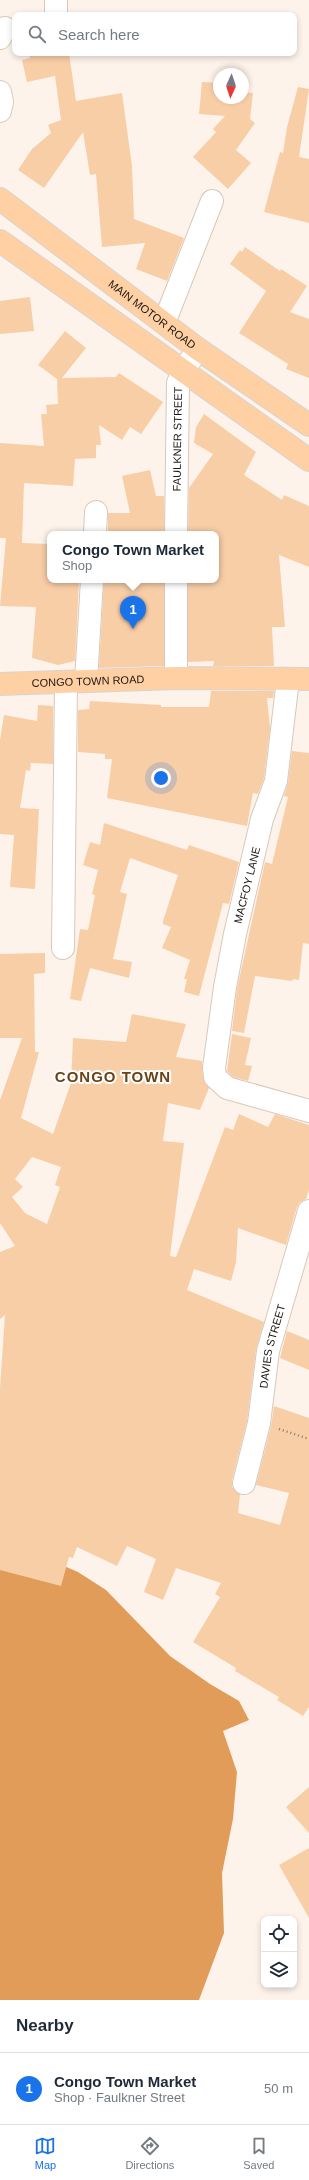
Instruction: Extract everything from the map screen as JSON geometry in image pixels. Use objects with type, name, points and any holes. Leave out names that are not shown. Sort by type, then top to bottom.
[{"type":"main road","name":"MAIN MOTOR ROAD","points":[[0,199],[198,349],[309,425]]},
{"type":"main road","points":[[0,241],[309,460]]},
{"type":"main road","name":"CONGO TOWN ROAD","points":[[0,684],[176,678],[299,679]]},
{"type":"street","points":[[56,0],[56,12]]},
{"type":"street","points":[[0,92],[2,102],[0,111]]},
{"type":"street","points":[[164,323],[212,201]]},
{"type":"street","name":"FAULKNER STREET","points":[[176,531],[178,382],[183,370],[198,349]]},
{"type":"street","points":[[95,531],[96,512]]},
{"type":"street","points":[[64,948],[76,681],[92,583]]},
{"type":"street","points":[[176,583],[176,678]]},
{"type":"street","name":"MACFOY LANE","points":[[299,679],[276,781],[262,819],[235,934],[225,988],[214,1068],[215,1077],[227,1088],[309,1111]]},
{"type":"street","name":"DAVIES STREET","points":[[244,1483],[259,1423],[268,1351],[309,1211]]},
{"type":"path","points":[[259,1423],[309,1439]]},
{"type":"shaded area","points":[[0,1547],[27,1550],[78,1572],[106,1590],[170,1656],[210,1684],[239,1701],[249,1720],[223,1731],[237,1772],[233,1819],[222,1873],[224,1933],[199,2000],[0,2000]]},
{"type":"building","points":[[30,56],[69,56],[76,101],[122,93],[132,166],[134,219],[184,238],[167,281],[136,269],[145,243],[102,247],[96,174],[90,175],[83,132],[44,188],[18,170],[32,149],[51,133],[48,125],[61,120],[55,76],[27,82],[22,60],[30,58]]},
{"type":"building","points":[[202,82],[213,83],[213,104],[249,104],[249,93],[253,93],[250,119],[255,123],[236,150],[251,163],[228,189],[193,157],[216,132],[213,129],[225,116],[199,114]]},
{"type":"building","points":[[298,87],[309,89],[299,157],[309,159],[309,223],[264,212],[280,152],[283,153],[287,127]]},
{"type":"building","points":[[245,247],[280,271],[281,269],[307,286],[290,312],[309,319],[309,378],[286,369],[288,364],[239,333],[266,291],[230,264],[240,250],[242,252]]},
{"type":"building","points":[[30,297],[34,331],[0,334],[0,301]]},
{"type":"building","points":[[65,331],[86,348],[62,378],[116,377],[119,373],[163,402],[141,434],[130,427],[122,440],[99,425],[101,445],[96,445],[96,458],[75,459],[73,486],[24,483],[22,543],[47,544],[47,583],[79,583],[75,661],[58,665],[32,658],[36,607],[0,606],[6,538],[0,538],[0,443],[44,446],[41,414],[47,414],[46,405],[58,404],[57,379],[38,365]]},
{"type":"building","points":[[204,414],[256,452],[244,475],[282,500],[284,495],[309,506],[309,567],[279,555],[285,627],[272,627],[274,666],[213,666],[214,661],[188,662],[188,583],[219,583],[219,531],[188,531],[189,488],[213,454],[194,443],[196,427]]},
{"type":"building","points":[[150,470],[156,496],[164,496],[164,531],[108,531],[108,513],[130,513],[122,476]]},
{"type":"building","points":[[104,583],[164,583],[164,666],[99,668]]},
{"type":"building","points":[[211,691],[274,691],[273,698],[267,698],[270,728],[264,778],[258,794],[253,793],[247,826],[107,798],[112,759],[105,759],[105,754],[78,752],[78,710],[89,709],[90,701],[161,705],[161,707],[209,707]]},
{"type":"building","points":[[38,705],[53,706],[53,764],[31,763],[30,771],[26,770],[20,808],[39,809],[35,889],[10,887],[14,835],[0,834],[0,740],[4,715],[37,721]]},
{"type":"building","points":[[292,751],[309,753],[309,944],[303,943],[299,980],[293,979],[292,981],[255,976],[244,1033],[232,1031],[237,989],[265,862],[272,864],[288,797],[284,796],[288,783]]},
{"type":"building","points":[[104,823],[187,850],[189,845],[239,862],[229,904],[223,903],[199,996],[184,992],[187,979],[184,979],[190,960],[162,948],[171,927],[163,924],[163,921],[178,875],[130,858],[120,892],[127,894],[113,959],[132,962],[129,978],[90,968],[81,1001],[70,999],[80,929],[88,930],[95,895],[92,894],[98,870],[83,865],[90,842],[100,845]]},
{"type":"building","points":[[45,953],[45,973],[34,974],[35,1052],[39,1052],[21,1118],[53,1134],[71,1083],[73,1038],[126,1042],[132,1014],[186,1024],[176,1057],[202,1061],[203,1078],[209,1088],[200,1110],[168,1103],[163,1141],[184,1143],[170,1256],[176,1257],[225,1127],[233,1130],[239,1114],[268,1127],[275,1114],[309,1125],[309,1190],[306,1199],[300,1202],[297,1207],[286,1245],[238,1228],[236,1262],[231,1281],[194,1269],[187,1290],[264,1322],[256,1349],[247,1421],[232,1480],[232,1487],[240,1494],[238,1513],[280,1525],[289,1493],[256,1485],[271,1426],[274,1406],[309,1418],[309,1707],[303,1716],[277,1700],[279,1697],[235,1671],[236,1668],[193,1642],[220,1597],[215,1594],[221,1583],[176,1568],[163,1600],[144,1592],[156,1559],[127,1546],[117,1566],[77,1547],[73,1558],[69,1557],[61,1586],[0,1570],[0,1388],[5,1315],[0,1319],[0,1252],[15,1246],[0,1223],[0,1100],[22,1038],[0,1038],[0,954]],"holes":[[[32,1157],[61,1167],[55,1185],[60,1187],[47,1224],[25,1213],[12,1197],[23,1187],[15,1179]]]},
{"type":"building","points":[[232,1034],[251,1038],[245,1065],[252,1066],[248,1081],[233,1077],[227,1071]]},
{"type":"building","points":[[287,1331],[309,1340],[309,1370],[280,1358]]},
{"type":"building","points":[[309,1787],[309,1833],[286,1807]]},
{"type":"building","points":[[309,1848],[309,1918],[279,1865]]},
{"type":"place","name":"Congo Town Market","points":[[133,629]]},
{"type":"district","name":"CONGO TOWN","points":[[113,1077]]}]
